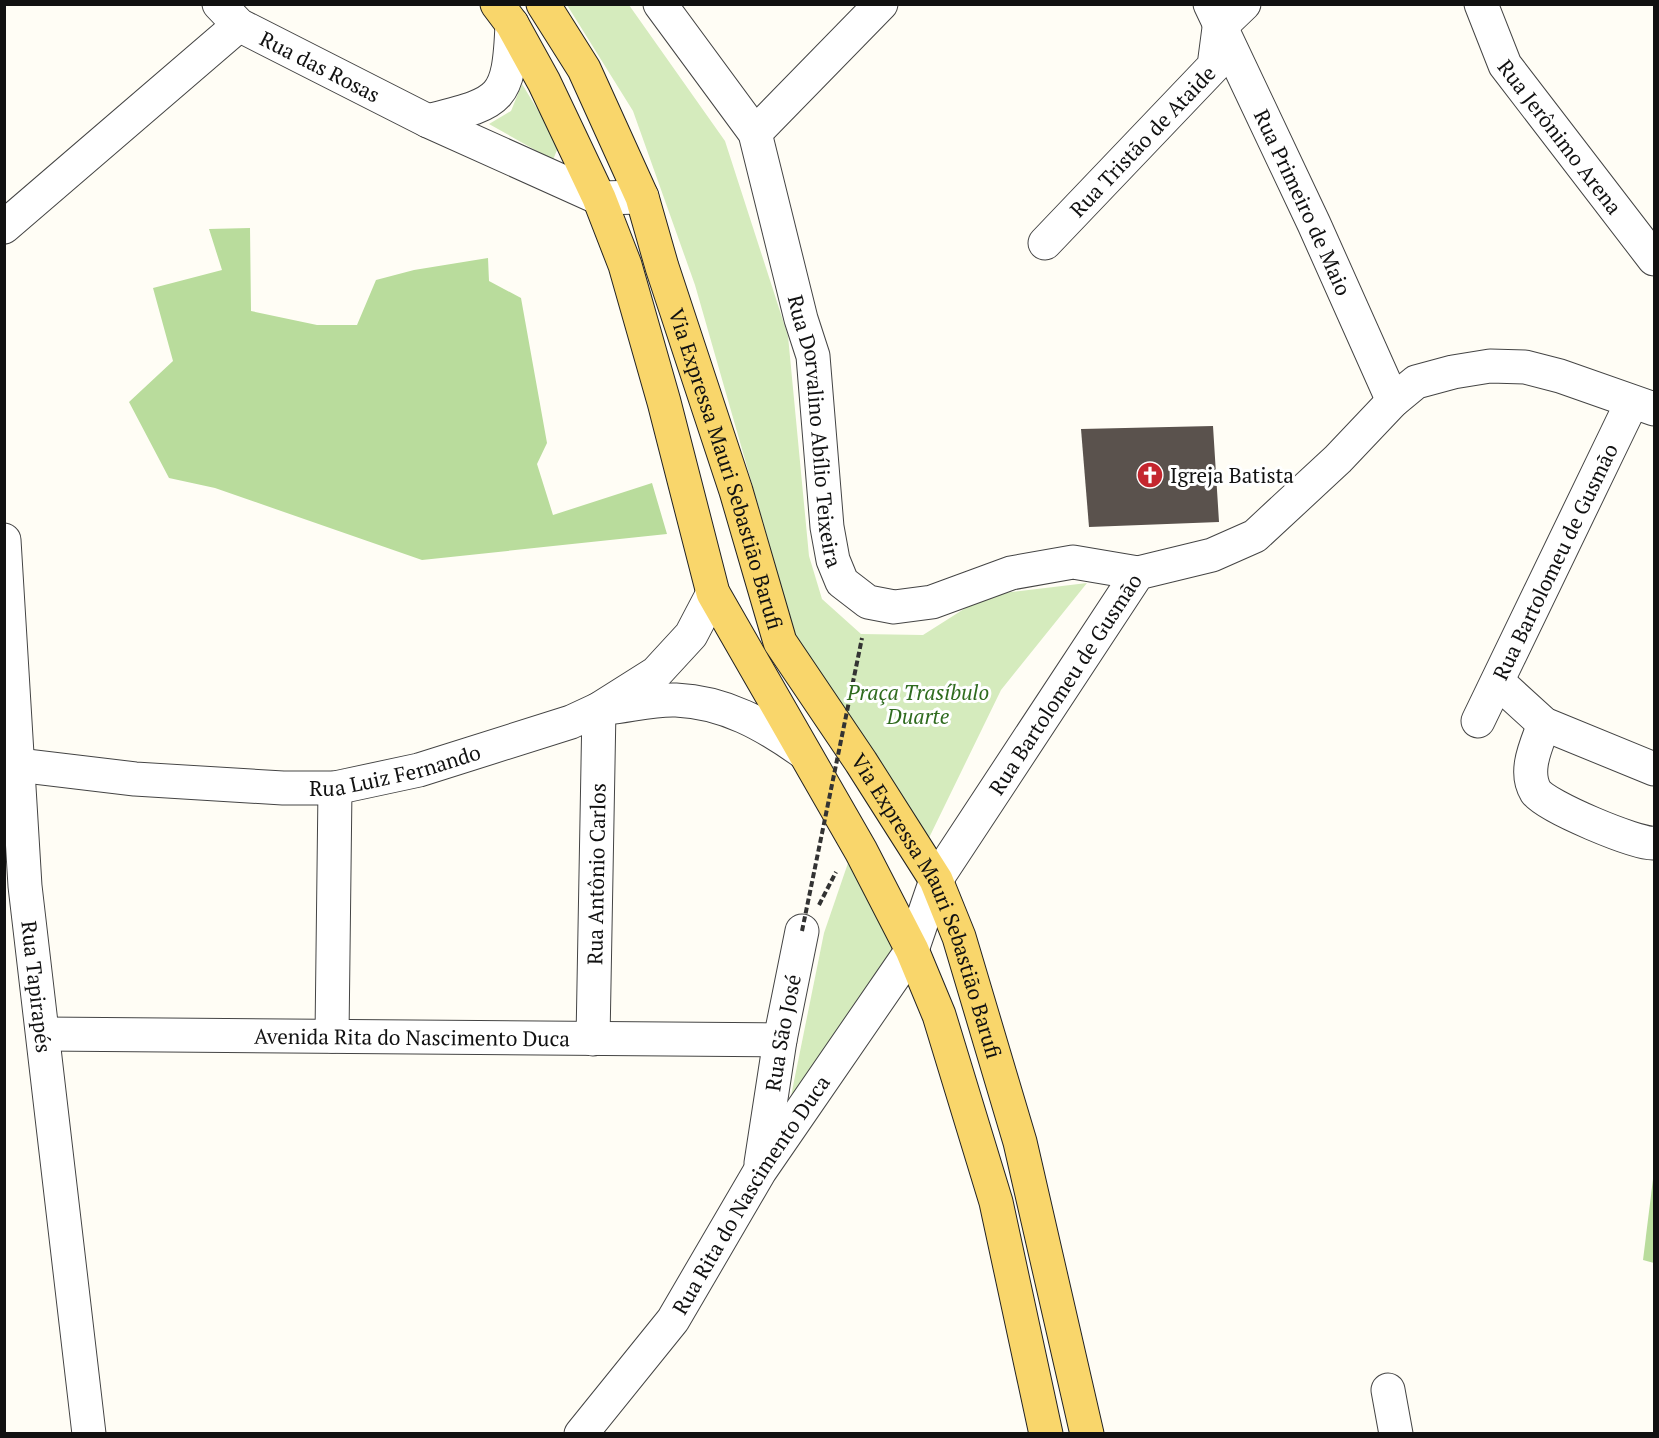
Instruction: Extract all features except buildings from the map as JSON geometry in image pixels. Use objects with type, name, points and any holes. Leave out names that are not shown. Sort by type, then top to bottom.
[{"type":"main road","name":"Via Expressa Mauri Sebastião Barufi","points":[[543,4],[584,69],[642,197],[736,491],[780,642],[861,762],[936,880],[959,937],[1020,1142],[1087,1434]]},
{"type":"main road","name":"Via Expressa Mauri Sebastião Barufi","points":[[505,14],[544,82],[599,198],[625,265],[664,402],[713,593],[857,844],[912,950],[939,1015],[996,1202],[1046,1434]]},
{"type":"street","name":"Rua Dorvalino Abílio Teixeira","points":[[660,4],[755,133],[801,319],[813,356],[827,527],[833,560],[842,582],[867,602],[894,607],[932,602],[1011,573],[1073,562],[1138,573]]},
{"type":"street","points":[[755,133],[881,4]]},
{"type":"street","points":[[1214,16],[1244,4]]},
{"type":"street","name":"Rua Jerônimo Arena","points":[[1481,4],[1491,37],[1505,65],[1521,89],[1654,259]]},
{"type":"street","points":[[428,120],[473,110],[496,98],[510,68],[505,14]]},
{"type":"street","points":[[4,227],[229,15]]},
{"type":"street","name":"Rua das Rosas","points":[[229,15],[428,120],[599,198]]},
{"type":"street","name":"Rua Tristão de Ataide","points":[[1046,243],[1214,66],[1214,16]]},
{"type":"street","name":"Rua Primeiro de Maio","points":[[1214,16],[1314,224],[1393,401]]},
{"type":"street","points":[[599,198],[642,197]]},
{"type":"street","name":"Rua Bartolomeu de Gusmão","points":[[912,950],[936,880],[1138,573],[1212,555],[1255,536],[1338,459],[1393,401],[1416,382],[1453,372],[1490,366],[1525,367],[1560,376],[1643,406],[1478,721]]},
{"type":"street","name":"Rua Tapirapés","points":[[4,540],[11,766],[88,1434]]},
{"type":"street","name":"Rua Luiz Fernando","points":[[11,766],[135,779],[283,788],[335,788],[419,770],[571,722],[599,709],[656,673],[691,635],[713,593]]},
{"type":"street","points":[[1498,682],[1544,724],[1654,769]]},
{"type":"street","points":[[599,709],[676,700],[727,709],[767,726],[803,752]]},
{"type":"street","name":"Rua Antônio Carlos","points":[[593,1039],[599,709]]},
{"type":"street","points":[[1544,724],[1530,772],[1536,792],[1559,810],[1654,843]]},
{"type":"street","points":[[332,1036],[335,788]]},
{"type":"street","name":"Rua São José","points":[[760,1171],[780,1040],[802,931]]},
{"type":"street","name":"Rua Rita do Nascimento Duca","points":[[581,1434],[673,1320],[760,1171],[912,950]]},
{"type":"street","name":"Avenida Rita do Nascimento Duca","points":[[43,1034],[780,1040]]},
{"type":"street","points":[[1388,1390],[1396,1434]]},
{"type":"path","points":[[802,931],[862,638]]},
{"type":"path","points":[[802,931],[827,891],[840,861],[857,844]]},
{"type":"green space","name":"Praça Trasíbulo Duarte","points":[[567,5],[629,5],[725,141],[788,336],[809,556],[822,599],[861,634],[923,635],[986,595],[1087,583],[1001,690],[926,844],[797,641],[695,285],[633,111]]},
{"type":"green space","points":[[522,84],[559,145],[553,160],[489,124],[511,111]]},
{"type":"green space","points":[[250,228],[251,311],[317,325],[357,325],[376,280],[414,270],[488,258],[489,281],[521,298],[547,443],[537,464],[553,515],[652,483],[667,534],[422,560],[215,488],[169,478],[129,402],[173,361],[153,288],[222,270],[209,229]]},
{"type":"green space","points":[[848,863],[883,916],[896,945],[789,1106],[824,933]]},
{"type":"green space","points":[[1654,1171],[1654,1263],[1643,1260]]},
{"type":"place","name":"Igreja Batista","points":[[1150,475]]}]
